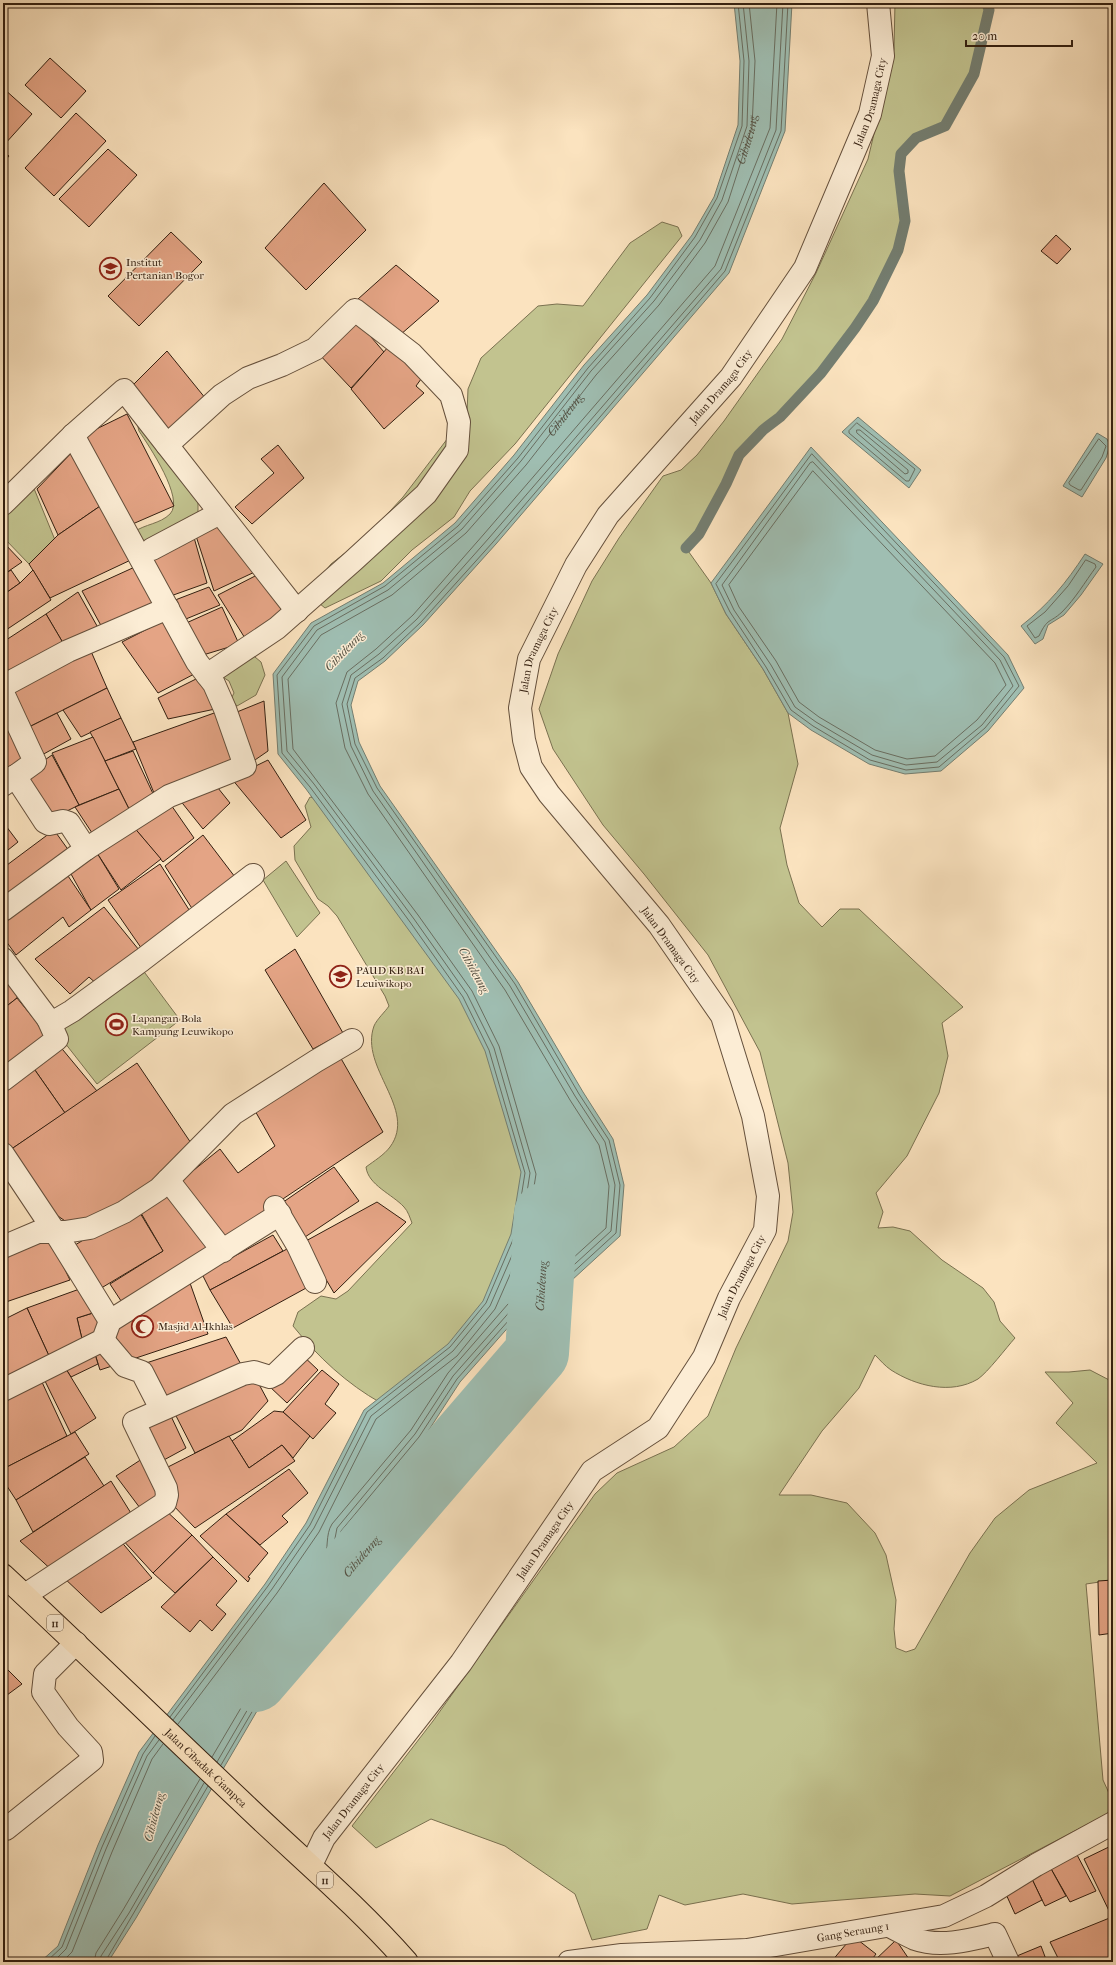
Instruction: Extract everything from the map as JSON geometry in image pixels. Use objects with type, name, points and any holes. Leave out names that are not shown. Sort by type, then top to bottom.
[{"type":"highway","name":"Jalan Cibadak-Ciampea","points":[[3,1575],[108,1672],[240,1801],[311,1865],[407,1962]]},
{"type":"street","name":"Jalan Dramaga City","points":[[311,1865],[324,1838],[461,1663],[592,1471],[658,1428],[704,1357],[729,1298],[765,1230],[768,1196],[753,1116],[722,1016],[659,925],[549,794],[531,767],[524,740],[520,708],[529,659],[576,565],[608,515],[731,377],[805,268],[870,114],[883,56],[878,3]]},
{"type":"street","points":[[167,445],[222,395],[248,378],[282,365],[315,348],[355,310],[412,354],[451,395],[459,422],[457,450],[426,494],[277,628],[207,675]]},
{"type":"street","points":[[3,504],[73,435],[124,390],[297,611]]},
{"type":"street","points":[[3,910],[86,849],[169,796],[246,766],[226,709],[214,684],[197,662],[73,435]]},
{"type":"street","points":[[152,549],[220,513]]},
{"type":"street","points":[[86,849],[69,823],[63,821],[50,824],[45,822],[9,780],[35,762],[4,698],[68,651],[168,608]]},
{"type":"street","points":[[48,1019],[55,1021],[72,1011],[253,875]]},
{"type":"street","points":[[3,959],[48,1019],[57,1039],[3,1080]]},
{"type":"street","points":[[3,1247],[38,1232],[55,1232],[90,1228],[124,1212],[159,1189],[233,1114],[352,1040]]},
{"type":"street","points":[[3,1154],[55,1232],[125,1366],[142,1372],[161,1409]]},
{"type":"street","points":[[168,1180],[223,1251]]},
{"type":"street","points":[[3,1390],[107,1331],[223,1251],[278,1210],[315,1282]]},
{"type":"street","points":[[25,1595],[165,1503],[167,1496],[166,1488],[134,1422],[242,1374],[254,1372],[270,1377],[276,1374],[303,1348]]},
{"type":"street","points":[[3,1827],[6,1829],[92,1760],[91,1752],[68,1727],[43,1692],[45,1674],[76,1642]]},
{"type":"street","name":"Gang Seraung 1","points":[[569,1962],[622,1955],[747,1950],[944,1916],[968,1906],[1036,1865],[1113,1823]]},
{"type":"street","points":[[889,1926],[915,1939],[936,1942],[966,1941],[995,1934],[1008,1962]]},
{"type":"green space","points":[[895,3],[987,3],[989,10],[974,74],[945,126],[916,138],[901,154],[899,171],[905,221],[898,250],[873,301],[855,328],[821,373],[780,417],[763,430],[739,455],[699,534],[686,548],[711,583],[726,614],[763,669],[788,713],[798,764],[780,828],[787,865],[799,903],[822,927],[840,909],[859,909],[963,1007],[942,1023],[948,1056],[939,1093],[907,1156],[876,1193],[883,1212],[878,1228],[893,1227],[910,1231],[942,1260],[983,1288],[994,1302],[1000,1321],[1015,1338],[982,1376],[968,1384],[957,1387],[934,1386],[911,1380],[891,1370],[875,1355],[859,1388],[822,1431],[779,1495],[811,1495],[847,1503],[875,1533],[886,1555],[896,1600],[894,1629],[896,1648],[906,1652],[915,1649],[970,1553],[995,1518],[1029,1490],[1097,1463],[1056,1423],[1073,1403],[1045,1372],[1090,1370],[1113,1382],[1113,1580],[1086,1584],[1103,1780],[1113,1802],[1113,1811],[950,1896],[915,1894],[792,1904],[743,1894],[685,1905],[659,1895],[647,1929],[592,1940],[575,1894],[505,1846],[431,1819],[376,1848],[352,1826],[433,1721],[595,1494],[617,1473],[674,1447],[708,1416],[736,1348],[788,1241],[793,1212],[788,1163],[760,1052],[708,955],[603,825],[553,749],[539,709],[558,654],[592,581],[619,538],[663,476],[681,470],[697,455],[724,421],[782,339],[816,273],[868,159],[894,49]]},
{"type":"green space","points":[[662,222],[678,227],[682,236],[515,444],[470,491],[454,517],[412,550],[381,581],[325,608],[314,599],[312,588],[331,564],[368,535],[403,497],[467,413],[468,389],[481,358],[538,306],[557,304],[583,306],[630,243]]},
{"type":"green space","points":[[137,423],[198,501],[198,512],[143,544],[134,532],[157,522],[170,514],[173,507],[173,497],[164,472],[139,431]]},
{"type":"green space","points":[[33,486],[55,540],[29,564],[3,537],[3,518]]},
{"type":"green space","points":[[249,652],[261,662],[265,675],[256,695],[237,706],[231,699],[234,693],[229,681],[221,676]]},
{"type":"green space","points":[[310,797],[340,805],[546,1133],[492,1313],[381,1403],[368,1396],[334,1369],[293,1326],[298,1312],[321,1296],[336,1299],[348,1291],[412,1223],[409,1215],[399,1202],[381,1189],[371,1179],[366,1167],[388,1150],[397,1133],[397,1118],[393,1103],[374,1057],[372,1042],[374,1026],[389,1006],[385,996],[337,916],[328,906],[318,899],[295,860],[294,846],[311,827],[305,806]]},
{"type":"green space","points":[[286,861],[320,913],[297,937],[263,880]]},
{"type":"green space","name":"Lapangan Bola Kampung Leuwikopo","points":[[139,965],[180,1020],[97,1084],[54,1029]]},
{"type":"water","points":[[734,3],[792,3],[785,131],[729,273],[496,544],[423,625],[385,661],[358,681],[351,705],[359,742],[380,786],[518,982],[583,1092],[613,1139],[624,1185],[620,1236],[559,1292],[520,1314],[460,1382],[423,1439],[344,1533],[340,1561],[295,1646],[136,1918],[108,1962],[40,1962],[58,1946],[98,1845],[139,1752],[265,1584],[306,1523],[364,1410],[448,1344],[483,1301],[511,1234],[521,1172],[485,1051],[459,999],[306,789],[278,754],[273,674],[311,623],[383,583],[455,523],[514,455],[584,365],[647,295],[692,235],[714,197],[738,125],[740,61]]},
{"type":"water","points":[[858,417],[921,470],[909,488],[842,432]]},
{"type":"water","points":[[1097,433],[1107,439],[1110,445],[1106,458],[1082,497],[1063,486]]},
{"type":"water","points":[[811,447],[1008,655],[1024,688],[988,731],[941,771],[905,774],[869,764],[811,730],[788,713],[763,669],[726,614],[711,583]]},
{"type":"water","points":[[1085,554],[1103,564],[1081,595],[1064,615],[1048,625],[1043,639],[1035,644],[1021,626],[1040,610],[1056,593]]},
{"type":"building","points":[[50,58],[86,91],[61,118],[25,85]]},
{"type":"building","points":[[3,88],[32,114],[4,145],[3,144]]},
{"type":"building","points":[[76,113],[106,141],[54,196],[25,168]]},
{"type":"building","points":[[108,149],[137,175],[89,227],[59,199]]},
{"type":"building","points":[[3,150],[9,156],[3,163]]},
{"type":"building","points":[[324,183],[366,230],[306,290],[265,248]]},
{"type":"building","points":[[171,232],[202,262],[139,326],[108,296]]},
{"type":"building","points":[[1056,235],[1071,249],[1057,264],[1041,251]]},
{"type":"building","points":[[396,265],[439,301],[392,342],[348,308]]},
{"type":"building","points":[[352,315],[384,352],[351,388],[317,352]]},
{"type":"building","points":[[389,346],[424,375],[416,386],[424,393],[384,429],[351,389]]},
{"type":"building","points":[[167,351],[206,399],[167,434],[130,388]]},
{"type":"building","points":[[127,414],[174,506],[128,526],[80,437]]},
{"type":"building","points":[[278,445],[304,478],[252,524],[235,507],[274,473],[261,459]]},
{"type":"building","points":[[75,449],[106,502],[58,535],[37,489]]},
{"type":"building","points":[[106,502],[135,558],[50,598],[29,564],[58,535]]},
{"type":"building","points":[[221,520],[259,570],[214,591],[196,536]]},
{"type":"building","points":[[193,534],[207,583],[165,598],[150,554]]},
{"type":"building","points":[[3,542],[22,562],[3,575]]},
{"type":"building","points":[[137,566],[160,607],[104,631],[82,591]]},
{"type":"building","points":[[11,570],[20,583],[3,595],[3,575]]},
{"type":"building","points":[[33,570],[51,600],[3,632],[3,595],[20,583]]},
{"type":"building","points":[[261,573],[290,611],[248,643],[218,595]]},
{"type":"building","points":[[209,587],[220,605],[181,621],[170,602]]},
{"type":"building","points":[[78,592],[101,633],[66,648],[46,614]]},
{"type":"building","points":[[222,607],[239,644],[203,655],[184,624]]},
{"type":"building","points":[[46,614],[66,648],[3,682],[3,642]]},
{"type":"building","points":[[163,621],[183,660],[190,657],[198,672],[158,693],[122,642]]},
{"type":"building","points":[[90,649],[107,688],[25,729],[8,688]]},
{"type":"building","points":[[198,678],[220,708],[168,719],[158,698]]},
{"type":"building","points":[[107,688],[121,718],[81,737],[63,710]]},
{"type":"building","points":[[264,701],[268,751],[252,762],[232,714]]},
{"type":"building","points":[[3,712],[30,760],[3,779]]},
{"type":"building","points":[[217,712],[232,761],[154,793],[133,742]]},
{"type":"building","points":[[57,713],[71,739],[40,756],[25,729]]},
{"type":"building","points":[[121,718],[136,749],[105,761],[90,732]]},
{"type":"building","points":[[93,737],[119,789],[79,805],[52,753]]},
{"type":"building","points":[[133,751],[156,800],[132,815],[105,761]]},
{"type":"building","points":[[52,755],[79,805],[51,819],[23,775]]},
{"type":"building","points":[[268,760],[306,820],[281,838],[231,778]]},
{"type":"building","points":[[214,783],[230,803],[203,829],[179,799],[187,793],[193,799]]},
{"type":"building","points":[[119,789],[132,815],[96,839],[75,807]]},
{"type":"building","points":[[169,802],[194,838],[163,862],[132,825]]},
{"type":"building","points":[[3,822],[18,842],[3,854]]},
{"type":"building","points":[[132,825],[161,859],[121,890],[97,853]]},
{"type":"building","points":[[54,830],[72,855],[3,904],[3,868]]},
{"type":"building","points":[[203,835],[235,877],[193,910],[165,866]]},
{"type":"building","points":[[97,853],[119,889],[91,910],[71,874]]},
{"type":"building","points":[[160,864],[193,916],[144,952],[108,900]]},
{"type":"building","points":[[64,870],[91,910],[69,927],[63,917],[16,955],[3,937],[3,915]]},
{"type":"building","points":[[104,907],[139,950],[99,986],[89,977],[70,994],[35,959]]},
{"type":"building","points":[[295,949],[343,1033],[313,1049],[265,970]]},
{"type":"building","points":[[3,971],[18,990],[17,998],[3,1009]]},
{"type":"building","points":[[17,998],[51,1040],[3,1076],[3,1009]]},
{"type":"building","points":[[58,1044],[97,1091],[65,1113],[30,1063]]},
{"type":"building","points":[[339,1055],[383,1132],[223,1239],[179,1182],[220,1149],[238,1173],[275,1146],[254,1109]]},
{"type":"building","points":[[30,1063],[65,1113],[10,1150],[3,1141],[3,1084]]},
{"type":"building","points":[[137,1063],[191,1143],[173,1169],[98,1222],[71,1225],[55,1214],[10,1150]]},
{"type":"building","points":[[334,1167],[359,1201],[299,1241],[279,1205]]},
{"type":"building","points":[[174,1192],[213,1248],[125,1307],[110,1284],[163,1251],[141,1213]]},
{"type":"building","points":[[377,1202],[406,1222],[334,1293],[304,1242]]},
{"type":"building","points":[[137,1208],[163,1251],[98,1290],[70,1248]]},
{"type":"building","points":[[273,1235],[283,1251],[210,1290],[202,1274]]},
{"type":"building","points":[[49,1237],[70,1280],[3,1303],[3,1253]]},
{"type":"building","points":[[287,1249],[308,1287],[233,1328],[210,1290]]},
{"type":"building","name":"Masjid Al-Ikhlas","points":[[190,1283],[208,1334],[100,1370],[91,1341],[83,1343],[77,1318]]},
{"type":"building","points":[[85,1287],[99,1311],[77,1318],[83,1343],[91,1341],[98,1364],[71,1377],[66,1369],[50,1358],[27,1308]]},
{"type":"building","points":[[27,1308],[50,1358],[3,1385],[3,1320]]},
{"type":"building","points":[[226,1337],[244,1370],[164,1404],[140,1365]]},
{"type":"building","points":[[300,1353],[318,1370],[287,1403],[269,1386]]},
{"type":"building","points":[[66,1369],[96,1418],[71,1434],[45,1381]]},
{"type":"building","points":[[322,1370],[339,1384],[325,1404],[336,1413],[313,1439],[283,1412]]},
{"type":"building","points":[[254,1375],[268,1401],[242,1430],[195,1453],[173,1410]]},
{"type":"building","points":[[41,1380],[67,1436],[3,1469],[3,1399]]},
{"type":"building","points":[[274,1411],[283,1412],[310,1436],[293,1458],[282,1445],[249,1468],[232,1441]]},
{"type":"building","points":[[170,1414],[186,1448],[162,1461],[144,1428]]},
{"type":"building","points":[[75,1432],[89,1454],[16,1500],[3,1480],[3,1469]]},
{"type":"building","points":[[229,1436],[249,1468],[282,1445],[295,1461],[195,1528],[170,1502],[164,1469]]},
{"type":"building","points":[[148,1455],[158,1499],[143,1512],[116,1476]]},
{"type":"building","points":[[85,1457],[104,1486],[33,1532],[16,1500]]},
{"type":"building","points":[[289,1469],[308,1493],[282,1516],[288,1522],[260,1545],[226,1514]]},
{"type":"building","points":[[111,1481],[134,1518],[55,1573],[20,1541]]},
{"type":"building","points":[[162,1507],[192,1535],[153,1573],[120,1537]]},
{"type":"building","points":[[226,1514],[268,1553],[248,1577],[250,1578],[248,1582],[200,1536]]},
{"type":"building","points":[[192,1535],[213,1557],[175,1593],[153,1573]]},
{"type":"building","points":[[119,1539],[152,1578],[101,1613],[62,1576]]},
{"type":"building","points":[[213,1557],[237,1581],[216,1605],[226,1614],[212,1631],[200,1620],[190,1632],[161,1607]]},
{"type":"building","points":[[1113,1580],[1113,1633],[1099,1635],[1098,1581]]},
{"type":"building","points":[[3,1665],[22,1684],[3,1698]]},
{"type":"building","points":[[1113,1845],[1113,1917],[1112,1917],[1084,1859]]},
{"type":"building","points":[[1075,1851],[1096,1891],[1070,1902],[1050,1867]]},
{"type":"building","points":[[1050,1867],[1066,1896],[1045,1906],[1031,1877]]},
{"type":"building","points":[[1031,1877],[1042,1900],[1015,1914],[1005,1892]]},
{"type":"building","points":[[1112,1917],[1113,1962],[1060,1962],[1050,1942]]},
{"type":"building","points":[[858,1940],[876,1954],[870,1962],[831,1962],[847,1943]]},
{"type":"building","points":[[896,1940],[911,1962],[873,1962]]},
{"type":"building","points":[[1041,1946],[1047,1962],[1014,1962],[1012,1958]]},
{"type":"waterway","points":[[686,548],[699,534],[726,484],[739,455],[763,430],[780,417],[821,373],[855,328],[873,301],[898,250],[905,221],[899,171],[901,154],[916,138],[945,126],[974,74],[989,10],[987,3]]},
{"type":"waterway","name":"Cihideung","points":[[255,1680],[537,1353],[546,1214]]},
{"type":"place","name":"Institut Pertanian Bogor","points":[[111,268]]},
{"type":"place","name":"PAUD KB BAI Leuiwikopo","points":[[341,976]]},
{"type":"place","name":"Lapangan Bola Kampung Leuwikopo","points":[[117,1024]]},
{"type":"place","name":"Masjid Al-Ikhlas","points":[[142,1326]]}]
